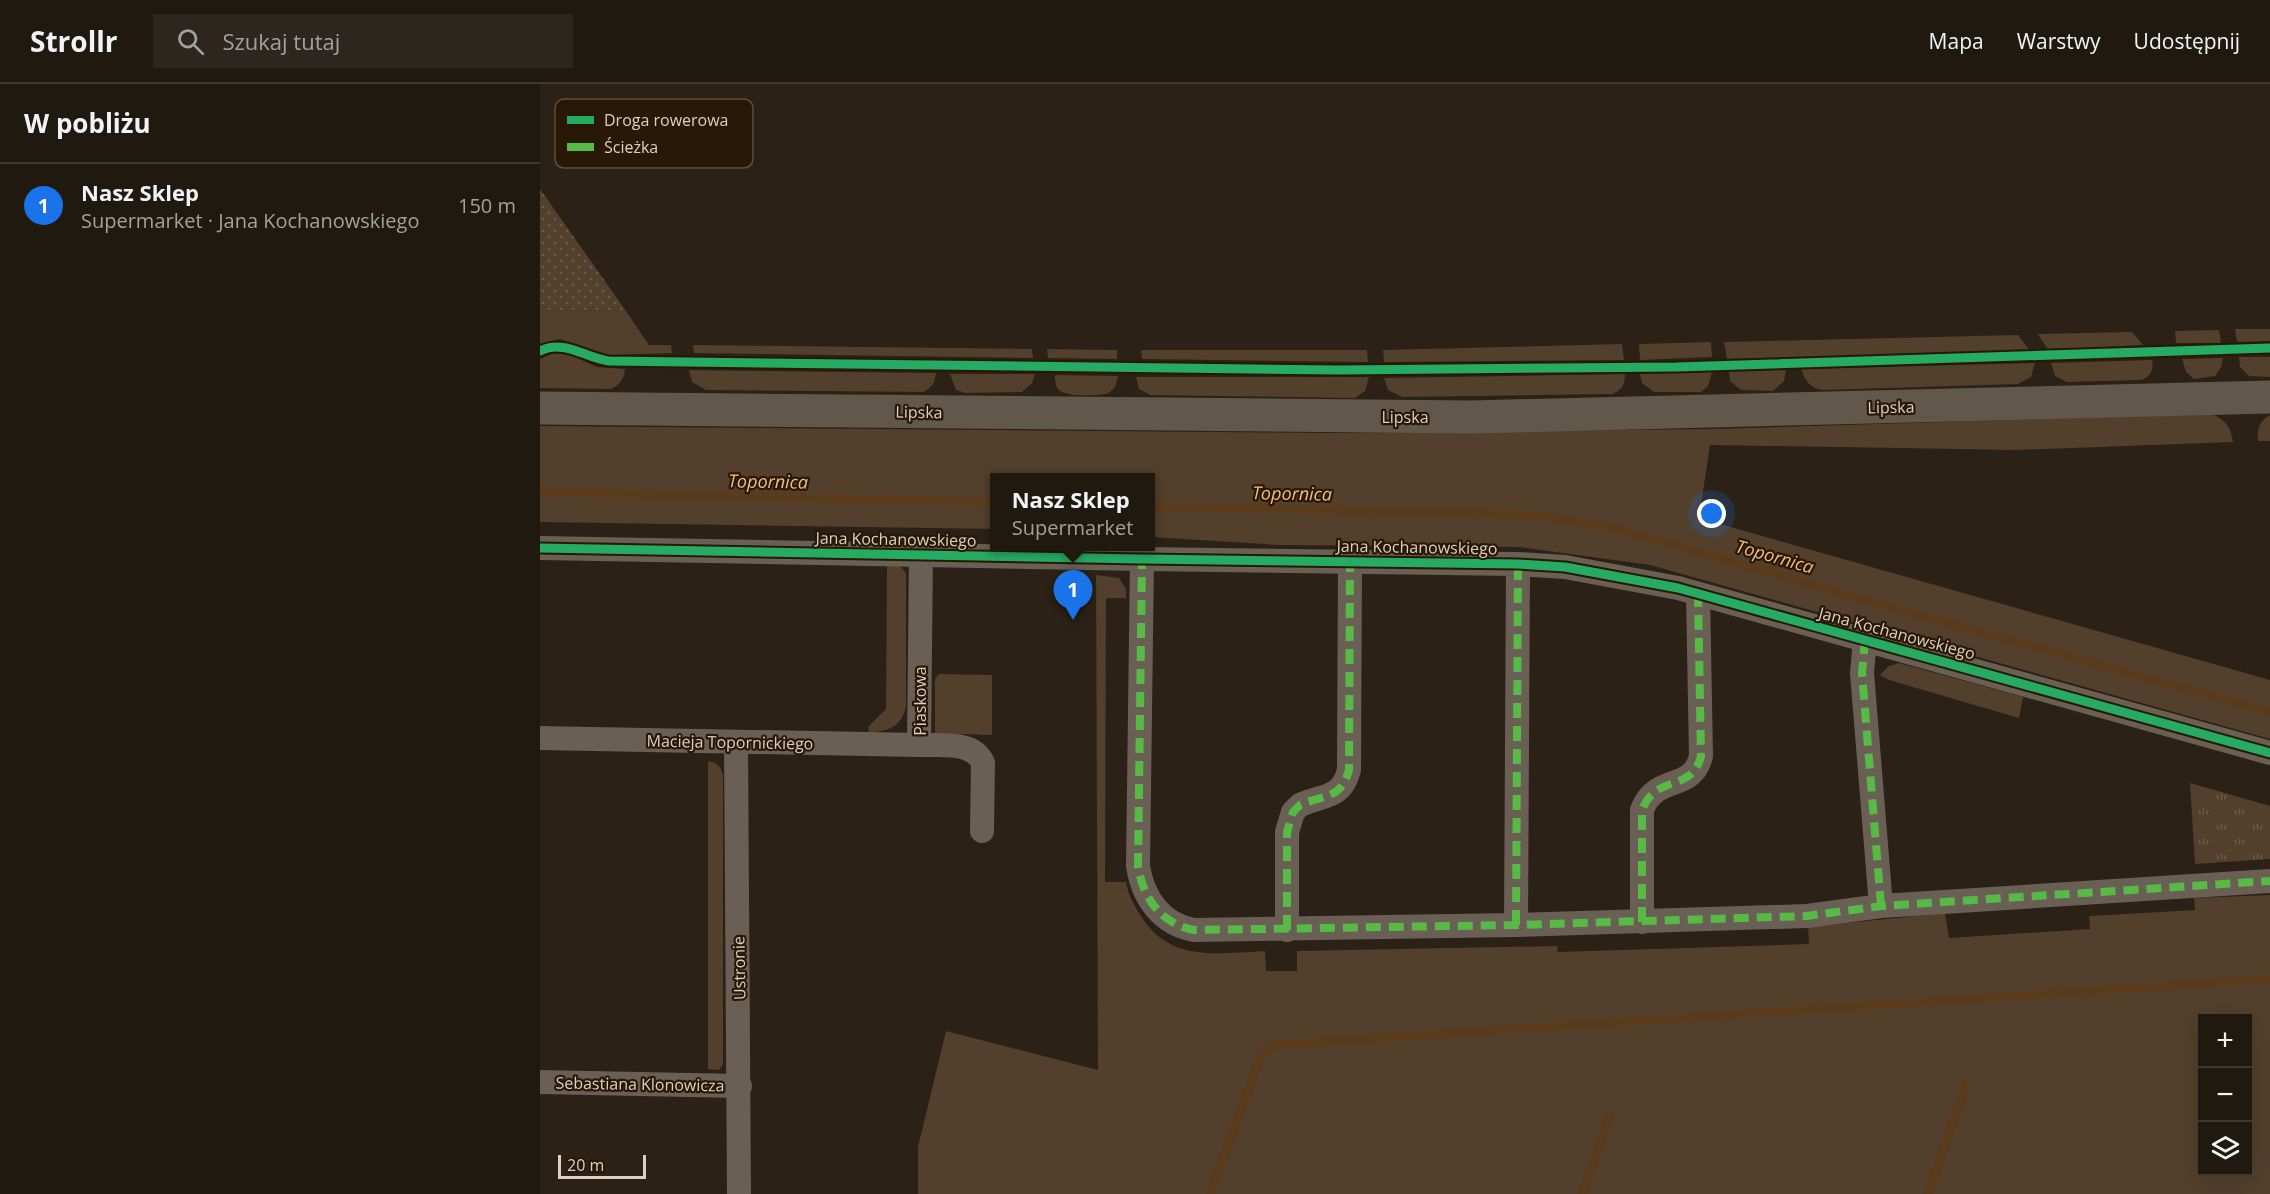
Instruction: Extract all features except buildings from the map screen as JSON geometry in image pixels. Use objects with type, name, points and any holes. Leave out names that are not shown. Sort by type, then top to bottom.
[{"type":"main road","name":"Lipska","points":[[540,408],[1471,417],[2270,397]]},
{"type":"street","name":"Jana Kochanowskiego","points":[[540,548],[1142,560],[1518,564],[1565,567],[1654,583],[1698,594],[2270,753]]},
{"type":"street","name":"Piaskowa","points":[[921,554],[920,745],[969,748],[980,758],[982,763],[982,831]]},
{"type":"street","points":[[1142,560],[1138,866],[1140,879],[1151,903],[1160,914],[1181,928],[1287,930],[1807,916],[1881,906],[2270,880]]},
{"type":"street","points":[[1287,930],[1289,822],[1300,804],[1331,796],[1338,791],[1349,770],[1350,561]]},
{"type":"street","points":[[1516,925],[1518,564]]},
{"type":"street","points":[[1642,922],[1642,810],[1649,795],[1656,789],[1689,777],[1699,764],[1701,756],[1698,594]]},
{"type":"street","points":[[1865,639],[1862,673],[1881,906]]},
{"type":"street","name":"Macieja Topornickiego","points":[[540,738],[920,745]]},
{"type":"street","name":"Ustronie","points":[[736,743],[739,1194]]},
{"type":"street","name":"Sebastiana Klonowicza","points":[[540,1083],[740,1086]]},
{"type":"green space","points":[[540,189],[626,311],[540,310]]},
{"type":"green space","points":[[540,310],[626,311],[649,345],[671,345],[672,353],[609,355],[560,339],[540,344]]},
{"type":"green space","points":[[2235,329],[2270,329],[2270,341],[2237,342]]},
{"type":"green space","points":[[2219,330],[2221,343],[2176,343],[2175,331]]},
{"type":"green space","points":[[2132,332],[2143,345],[2048,350],[2038,334]]},
{"type":"green space","points":[[2018,335],[2030,351],[1727,359],[1724,342]]},
{"type":"green space","points":[[1711,342],[1712,357],[1640,360],[1639,344]]},
{"type":"green space","points":[[1622,344],[1624,360],[1384,362],[1383,350]]},
{"type":"green space","points":[[693,345],[1032,349],[1033,358],[694,353]]},
{"type":"green space","points":[[1047,349],[1117,350],[1117,359],[1048,358]]},
{"type":"green space","points":[[1141,350],[1367,350],[1368,362],[1142,359]]},
{"type":"green space","points":[[554,353],[571,355],[597,367],[625,369],[624,376],[619,384],[611,389],[540,388],[540,359]]},
{"type":"green space","points":[[2239,357],[2270,357],[2270,377],[2249,376],[2240,367]]},
{"type":"green space","points":[[2223,358],[2221,367],[2215,376],[2194,379],[2186,372],[2182,359]]},
{"type":"green space","points":[[2152,360],[2151,372],[2141,380],[2067,382],[2055,376],[2051,363]]},
{"type":"green space","points":[[2035,363],[2031,377],[2018,384],[1823,390],[1809,383],[1801,369]]},
{"type":"green space","points":[[689,370],[936,373],[929,389],[923,392],[706,390],[692,382]]},
{"type":"green space","points":[[1786,370],[1784,381],[1773,391],[1741,390],[1730,381],[1729,371]]},
{"type":"green space","points":[[1712,372],[1708,386],[1701,392],[1654,392],[1642,383],[1640,374]]},
{"type":"green space","points":[[950,374],[1035,374],[1032,383],[1022,392],[966,393],[956,390]]},
{"type":"green space","points":[[1625,374],[1622,387],[1612,394],[1402,397],[1388,390],[1384,378]]},
{"type":"green space","points":[[1055,375],[1118,376],[1115,387],[1109,393],[1082,395],[1068,394],[1059,390]]},
{"type":"green space","points":[[1136,377],[1369,377],[1365,391],[1355,398],[1150,395],[1139,389]]},
{"type":"green space","points":[[2210,414],[2220,418],[2231,432],[2233,442],[2017,450],[1710,445],[1699,518],[2270,680],[2270,739],[1650,565],[1518,547],[1280,545],[1155,537],[1155,473],[990,473],[990,529],[540,522],[540,426],[1337,433],[1713,429]]},
{"type":"green space","points":[[2270,415],[2270,441],[2258,441],[2260,426],[2263,420]]},
{"type":"green space","points":[[887,566],[900,566],[906,573],[906,707],[901,719],[893,727],[869,732],[868,727],[886,709]]},
{"type":"green space","points":[[1096,575],[1119,578],[1126,589],[1126,598],[1106,598],[1105,882],[1126,882],[1128,891],[1141,916],[1166,942],[1196,952],[1265,951],[1266,971],[1297,971],[1297,951],[1557,946],[1558,952],[1809,944],[1808,927],[1945,913],[1949,938],[2090,929],[2089,916],[2195,910],[2194,898],[2270,895],[2270,1194],[918,1194],[918,1147],[946,1031],[1098,1070]]},
{"type":"green space","points":[[1899,663],[2023,697],[2019,718],[1889,680],[1880,675],[1889,666]]},
{"type":"green space","points":[[939,674],[992,675],[992,735],[935,733],[935,679]]},
{"type":"green space","points":[[708,761],[718,765],[723,775],[723,1064],[719,1070],[708,1069]]},
{"type":"green space","points":[[2190,783],[2270,806],[2270,859],[2195,864]]},
{"type":"waterway","name":"Topornica","points":[[540,492],[990,502]]},
{"type":"waterway","name":"Topornica","points":[[1155,506],[1535,515],[1611,527],[2270,712]]},
{"type":"waterway","points":[[1210,1194],[1260,1058],[1274,1045],[2270,979]]},
{"type":"waterway","points":[[1928,1194],[1966,1085]]},
{"type":"waterway","points":[[1582,1194],[1609,1117]]},
{"type":"marked path","points":[[1147,559],[1142,559],[1138,866],[1140,878],[1149,899],[1163,916],[1182,927],[1194,930],[1516,925],[1807,916],[1881,906],[2270,881]]},
{"type":"marked path","points":[[1287,930],[1287,832],[1293,812],[1300,805],[1336,791],[1346,780],[1349,770],[1350,561]]},
{"type":"marked path","points":[[1516,925],[1518,564]]},
{"type":"marked path","points":[[1642,922],[1642,810],[1656,791],[1690,775],[1701,756],[1698,594]]},
{"type":"marked path","points":[[1865,639],[1862,673],[1881,906]]},
{"type":"cycle path","points":[[540,351],[549,348],[566,348],[609,361],[1338,370],[1677,367],[2270,348]]},
{"type":"cycle path","points":[[540,548],[1518,564],[1565,567],[1678,588],[2270,753]]},
{"type":"place","name":"Nasz Sklep","points":[[1073,620]]}]
